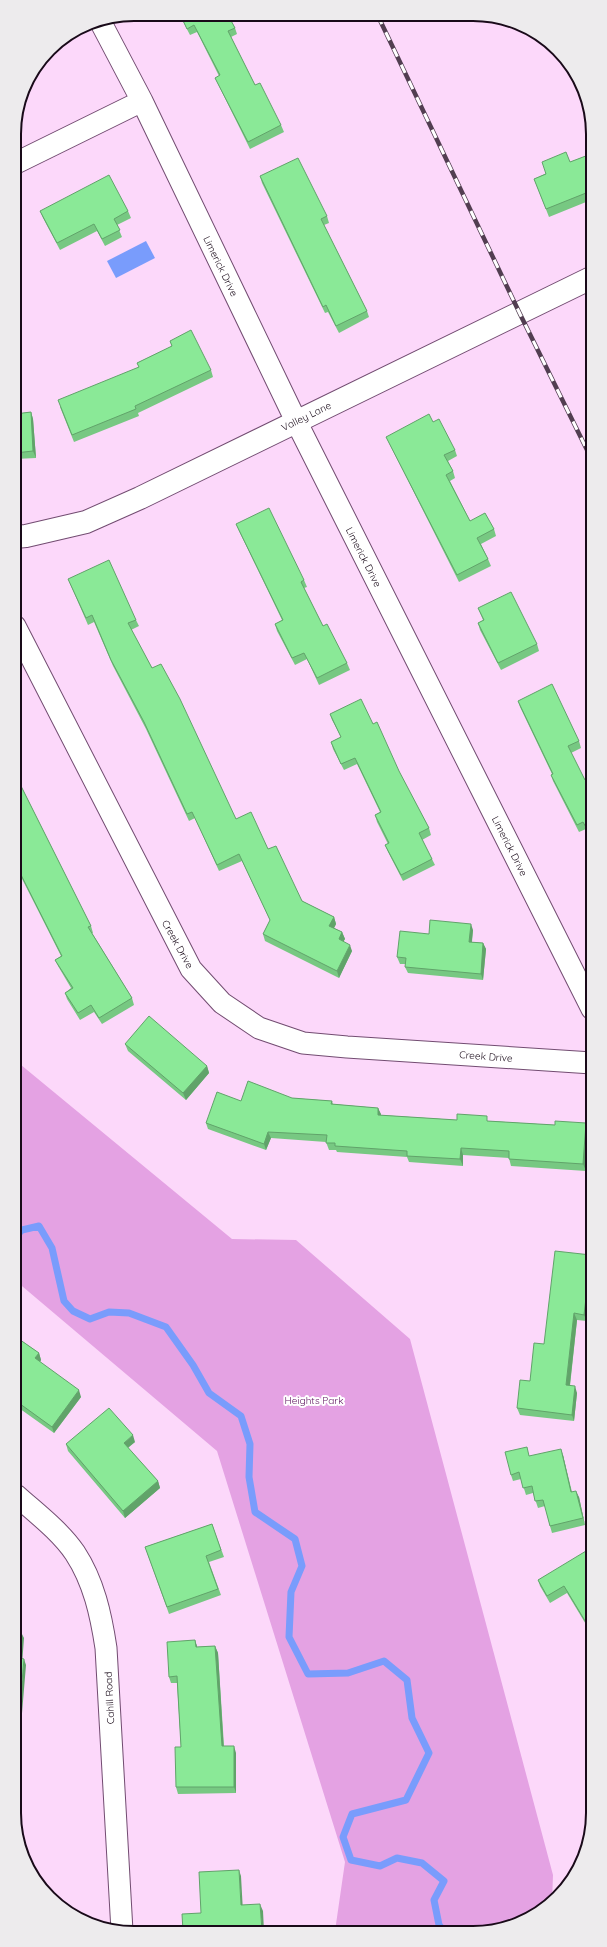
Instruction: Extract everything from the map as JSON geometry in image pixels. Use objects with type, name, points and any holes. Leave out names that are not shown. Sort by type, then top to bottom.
[{"type":"street","name":"Limerick Drive","points":[[103,26],[142,101],[296,421],[586,997]]},
{"type":"street","points":[[21,161],[142,101]]},
{"type":"street","name":"Valley Lane","points":[[21,536],[86,522],[140,498],[586,280]]},
{"type":"street","name":"Creek Drive","points":[[21,638],[187,962],[191,969],[222,1003],[259,1028],[303,1043],[347,1048],[586,1063]]},
{"type":"street","name":"Cahill Road","points":[[21,1499],[53,1528],[75,1553],[90,1582],[101,1614],[106,1648],[122,1925]]},
{"type":"green space","name":"Heights Park","points":[[21,1065],[232,1239],[296,1240],[410,1339],[553,1875],[552,1894],[542,1903],[530,1911],[516,1917],[488,1925],[336,1926],[345,1862],[217,1451],[21,1285]]},
{"type":"water","points":[[146,241],[155,258],[116,278],[107,261]]},
{"type":"building","points":[[183,21],[231,21],[235,28],[228,31],[255,85],[260,83],[281,125],[248,142],[215,78],[220,75],[194,25],[187,29]]},
{"type":"building","points":[[566,152],[570,162],[586,156],[586,193],[546,209],[534,179],[546,174],[542,162]]},
{"type":"building","points":[[298,158],[327,216],[321,219],[367,311],[336,326],[326,305],[323,307],[260,176]]},
{"type":"building","points":[[109,175],[128,211],[114,219],[120,230],[102,239],[94,224],[57,243],[40,211]]},
{"type":"building","points":[[191,330],[211,370],[135,406],[136,409],[72,435],[58,400],[139,367],[137,363],[172,346],[170,341]]},
{"type":"building","points":[[31,412],[33,451],[21,452],[21,413]]},
{"type":"building","points":[[429,414],[433,422],[439,419],[455,450],[444,455],[453,471],[446,475],[470,521],[485,513],[494,529],[477,538],[488,559],[457,575],[386,437]]},
{"type":"building","points":[[269,508],[304,580],[301,582],[323,626],[327,624],[347,663],[317,678],[304,653],[292,658],[275,624],[283,620],[236,524]]},
{"type":"building","points":[[109,560],[136,620],[128,623],[152,668],[161,664],[180,699],[236,819],[251,812],[268,849],[276,846],[302,901],[334,917],[329,926],[342,932],[339,939],[350,945],[337,971],[263,934],[270,920],[239,854],[217,865],[192,812],[187,814],[144,722],[111,660],[92,615],[86,618],[68,579]]},
{"type":"building","points":[[511,592],[537,644],[498,663],[478,623],[484,620],[478,608]]},
{"type":"building","points":[[552,684],[579,741],[568,746],[586,780],[586,827],[583,822],[577,825],[551,775],[553,774],[518,701]]},
{"type":"building","points":[[361,699],[373,724],[377,722],[399,771],[429,828],[419,833],[432,859],[401,875],[385,845],[389,843],[375,815],[381,812],[355,758],[341,764],[331,742],[341,737],[330,714]]},
{"type":"building","points":[[21,786],[91,926],[88,927],[132,998],[99,1018],[91,1005],[78,1013],[65,993],[73,988],[55,960],[62,956],[21,875]]},
{"type":"building","points":[[430,920],[471,924],[469,942],[483,943],[481,974],[405,967],[406,958],[397,957],[400,931],[429,934]]},
{"type":"building","points":[[149,1016],[207,1066],[183,1093],[125,1044]]},
{"type":"building","points":[[248,1081],[292,1098],[332,1101],[331,1104],[378,1108],[378,1115],[457,1120],[457,1114],[487,1116],[487,1121],[555,1125],[555,1121],[586,1123],[583,1164],[509,1159],[509,1151],[461,1148],[460,1159],[407,1156],[407,1151],[335,1146],[335,1143],[326,1143],[327,1135],[268,1132],[264,1144],[206,1123],[217,1092],[241,1101]]},
{"type":"building","points":[[555,1251],[586,1254],[586,1298],[584,1315],[574,1313],[566,1385],[575,1386],[572,1415],[517,1408],[520,1380],[530,1381],[534,1343],[544,1344]]},
{"type":"building","points":[[21,1340],[39,1353],[35,1358],[79,1390],[52,1427],[21,1405]]},
{"type":"building","points":[[109,1408],[133,1435],[124,1443],[158,1481],[123,1511],[66,1444]]},
{"type":"building","points":[[527,1447],[529,1456],[561,1449],[571,1492],[576,1491],[583,1518],[550,1526],[543,1500],[535,1501],[532,1486],[523,1488],[519,1472],[511,1475],[505,1452]]},
{"type":"building","points":[[212,1524],[221,1550],[206,1556],[218,1589],[167,1607],[145,1547]]},
{"type":"building","points":[[586,1551],[586,1622],[564,1586],[547,1596],[538,1580]]},
{"type":"building","points":[[195,1640],[196,1647],[215,1646],[222,1746],[234,1746],[234,1787],[176,1787],[175,1747],[181,1747],[177,1676],[169,1677],[167,1642]]},
{"type":"building","points":[[21,1658],[24,1659],[21,1693]]},
{"type":"building","points":[[239,1870],[241,1905],[260,1904],[262,1926],[183,1926],[182,1914],[201,1913],[199,1872]]},
{"type":"waterway","points":[[21,1231],[39,1226],[52,1248],[64,1301],[73,1311],[90,1319],[109,1312],[129,1313],[166,1327],[193,1365],[209,1393],[241,1416],[250,1444],[249,1477],[255,1512],[295,1539],[302,1566],[291,1592],[289,1637],[308,1674],[348,1673],[384,1661],[407,1680],[412,1718],[429,1753],[406,1800],[352,1814],[343,1837],[351,1860],[380,1866],[397,1858],[422,1863],[444,1881],[434,1900],[440,1926]]},
{"type":"railway","points":[[380,21],[520,314],[586,448]]}]
